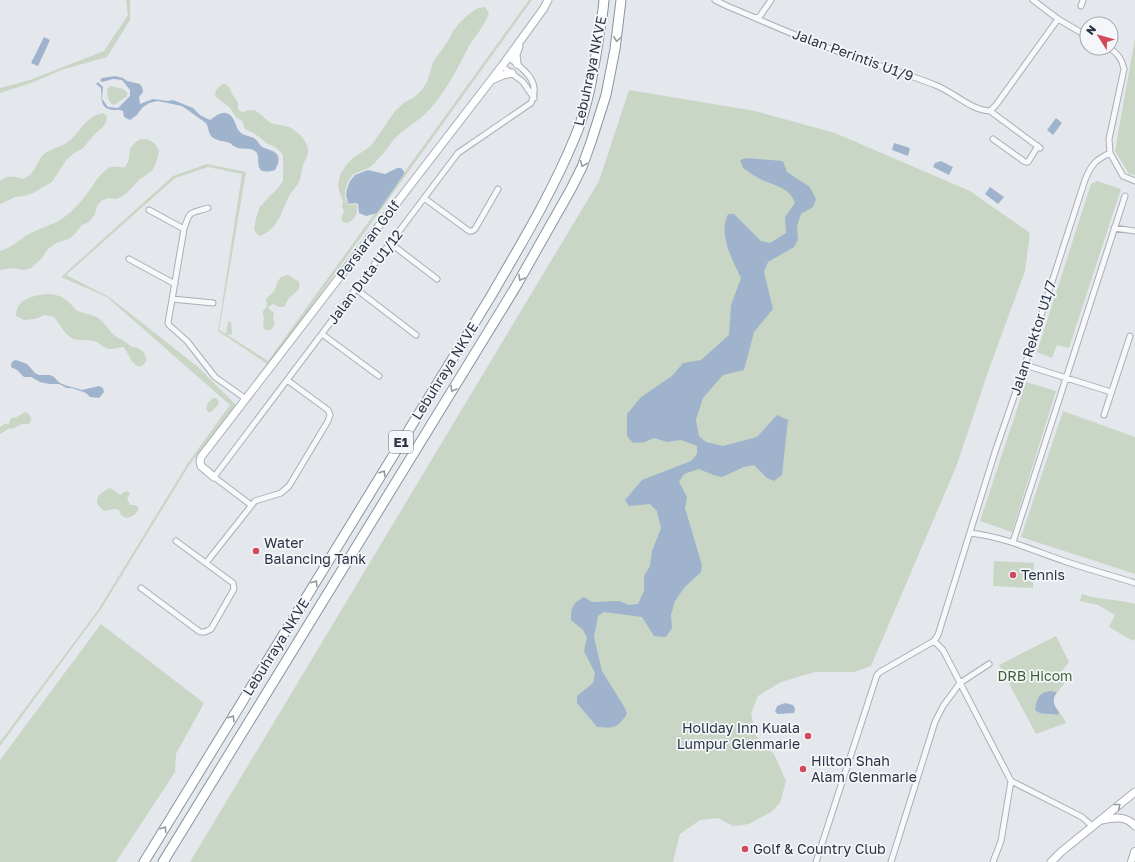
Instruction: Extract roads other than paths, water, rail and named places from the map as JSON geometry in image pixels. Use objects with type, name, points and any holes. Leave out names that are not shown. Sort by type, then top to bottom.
[{"type":"highway","name":"Lebuhraya NKVE","points":[[144,862],[491,296],[544,204],[576,136],[583,116],[594,66],[604,0]]},
{"type":"highway","name":"Lebuhraya NKVE","points":[[164,862],[512,294],[571,189],[582,167],[606,95],[615,49],[621,0]]},
{"type":"main road","points":[[1132,862],[1135,852]]},
{"type":"street","name":"Persiaran Golf","points":[[214,476],[200,466],[201,457],[502,66],[544,8],[548,0]]},
{"type":"street","name":"Jalan Perintis U1/9","points":[[715,0],[829,49],[907,74],[935,85],[982,111],[990,111],[1039,147],[1028,162],[1025,162],[993,139]]},
{"type":"street","points":[[756,18],[760,16],[771,0]]},
{"type":"street","points":[[1033,0],[1058,19],[1079,31]]},
{"type":"street","points":[[1081,6],[1083,0]]},
{"type":"street","points":[[990,111],[996,105],[1058,19]]},
{"type":"street","points":[[517,64],[516,52],[524,35]]},
{"type":"street","points":[[1118,56],[1122,60],[1124,69],[1109,139],[1110,153],[1123,176],[1135,181]]},
{"type":"street","points":[[508,57],[529,75],[533,81],[534,98]]},
{"type":"street","points":[[502,66],[523,82],[534,98]]},
{"type":"street","points":[[488,83],[498,76],[512,73]]},
{"type":"street","points":[[523,82],[529,75]]},
{"type":"street","name":"Jalan Duta U1/12","points":[[214,476],[458,153],[528,106],[534,98]]},
{"type":"street","name":"Jalan Rektor U1/7","points":[[934,641],[938,635],[995,452],[1091,167],[1101,157],[1110,153]]},
{"type":"street","points":[[424,198],[472,232],[475,230],[498,189]]},
{"type":"street","points":[[1013,542],[1125,196]]},
{"type":"street","points":[[208,208],[188,215],[184,229],[168,323],[186,341],[215,377],[246,399]]},
{"type":"street","points":[[149,210],[184,229]]},
{"type":"street","points":[[1114,228],[1135,231]]},
{"type":"street","points":[[390,243],[437,278]]},
{"type":"street","points":[[130,259],[175,284]]},
{"type":"street","points":[[356,289],[416,335]]},
{"type":"street","points":[[172,299],[213,303]]},
{"type":"street","points":[[322,334],[379,376]]},
{"type":"street","points":[[1104,415],[1130,336]]},
{"type":"street","points":[[1025,365],[1111,392]]},
{"type":"street","points":[[206,563],[251,505],[259,498],[281,493],[289,486],[328,422],[330,415],[328,410],[288,380]]},
{"type":"street","points":[[214,476],[251,505]]},
{"type":"street","points":[[970,532],[985,534],[1013,542],[1070,563],[1135,583]]},
{"type":"street","points":[[141,588],[200,632],[205,632],[211,629],[234,590],[233,583],[176,541]]},
{"type":"street","points":[[816,862],[878,675],[880,672],[934,641],[943,650],[1011,781],[1082,817],[1092,826]]},
{"type":"street","points":[[891,862],[935,722],[943,706],[960,684],[989,664]]},
{"type":"street","points":[[993,862],[1001,842],[1011,781]]},
{"type":"street","points":[[1051,862],[1060,852],[1135,792]]},
{"type":"street","points":[[1100,820],[1122,818],[1127,819],[1135,826]]},
{"type":"water","points":[[44,37],[50,40],[38,66],[31,63]]},
{"type":"water","points":[[115,76],[140,84],[143,92],[139,97],[140,104],[153,99],[168,101],[173,100],[193,108],[200,115],[210,120],[222,113],[229,114],[241,133],[255,139],[262,147],[277,154],[279,160],[275,170],[263,171],[260,169],[258,155],[254,150],[238,148],[230,143],[212,137],[206,123],[182,106],[158,101],[149,103],[130,120],[124,117],[123,111],[106,108],[102,102],[102,99],[108,107],[118,108],[130,96],[130,90],[122,80],[113,79],[102,82],[100,80],[102,78]]},
{"type":"water","points":[[98,82],[103,87],[102,99],[101,88],[96,84]]},
{"type":"water","points":[[1056,118],[1062,123],[1053,135],[1047,130]]},
{"type":"water","points":[[894,143],[910,148],[908,156],[892,150]]},
{"type":"water","points":[[746,158],[783,161],[787,172],[810,187],[816,199],[813,207],[801,214],[797,226],[798,240],[794,247],[768,262],[764,272],[773,309],[754,332],[744,370],[723,375],[703,398],[696,420],[699,436],[706,442],[723,446],[757,437],[777,415],[788,420],[782,475],[774,481],[767,478],[754,465],[744,467],[722,477],[699,469],[684,474],[679,482],[687,497],[685,508],[702,565],[701,572],[684,588],[675,601],[671,615],[672,628],[666,637],[654,636],[642,617],[604,612],[598,616],[594,637],[602,671],[625,708],[627,714],[617,725],[607,728],[597,727],[577,703],[577,696],[593,683],[595,673],[584,651],[587,638],[583,630],[571,620],[573,606],[577,601],[584,597],[592,602],[619,601],[629,605],[638,604],[644,591],[644,576],[650,566],[652,551],[661,528],[657,511],[650,504],[629,506],[625,500],[642,480],[691,461],[697,454],[697,446],[681,440],[667,442],[654,438],[645,442],[633,443],[627,436],[627,414],[641,397],[672,376],[683,363],[701,360],[729,335],[731,305],[741,278],[730,255],[725,238],[725,222],[728,214],[734,214],[761,241],[770,243],[786,233],[785,217],[795,203],[790,194],[786,191],[762,180],[743,168],[740,160]]},
{"type":"water","points":[[941,161],[953,167],[949,175],[933,167],[935,163]]},
{"type":"water","points":[[397,168],[401,168],[404,171],[404,174],[377,213],[366,216],[359,213],[358,204],[348,203],[346,195],[347,189],[350,181],[355,175],[368,170],[385,174]]},
{"type":"water","points":[[990,187],[1004,197],[998,204],[985,194]]},
{"type":"water","points":[[16,360],[27,364],[35,373],[39,375],[50,375],[60,383],[67,386],[82,390],[99,386],[103,388],[104,392],[99,398],[90,397],[86,393],[72,388],[67,388],[59,384],[49,384],[40,382],[31,377],[24,377],[17,370],[11,367],[13,361]]},
{"type":"water","points":[[1050,691],[1057,692],[1054,697],[1054,702],[1055,707],[1059,712],[1058,715],[1043,714],[1035,710],[1039,697],[1043,693]]},
{"type":"water","points":[[785,703],[793,705],[795,709],[794,713],[778,714],[775,712],[777,706]]},
{"type":"place","name":"Water Balancing Tank","points":[[256,551]]},
{"type":"place","name":"Tennis","points":[[1013,575]]},
{"type":"place","name":"Holiday Inn Kuala Lumpur Glenmarie","points":[[808,736]]},
{"type":"place","name":"Hilton Shah Alam Glenmarie","points":[[803,769]]},
{"type":"place","name":"Golf & Country Club","points":[[745,849]]},
{"type":"park label","name":"DRB Hicom","points":[[1035,676]]}]
